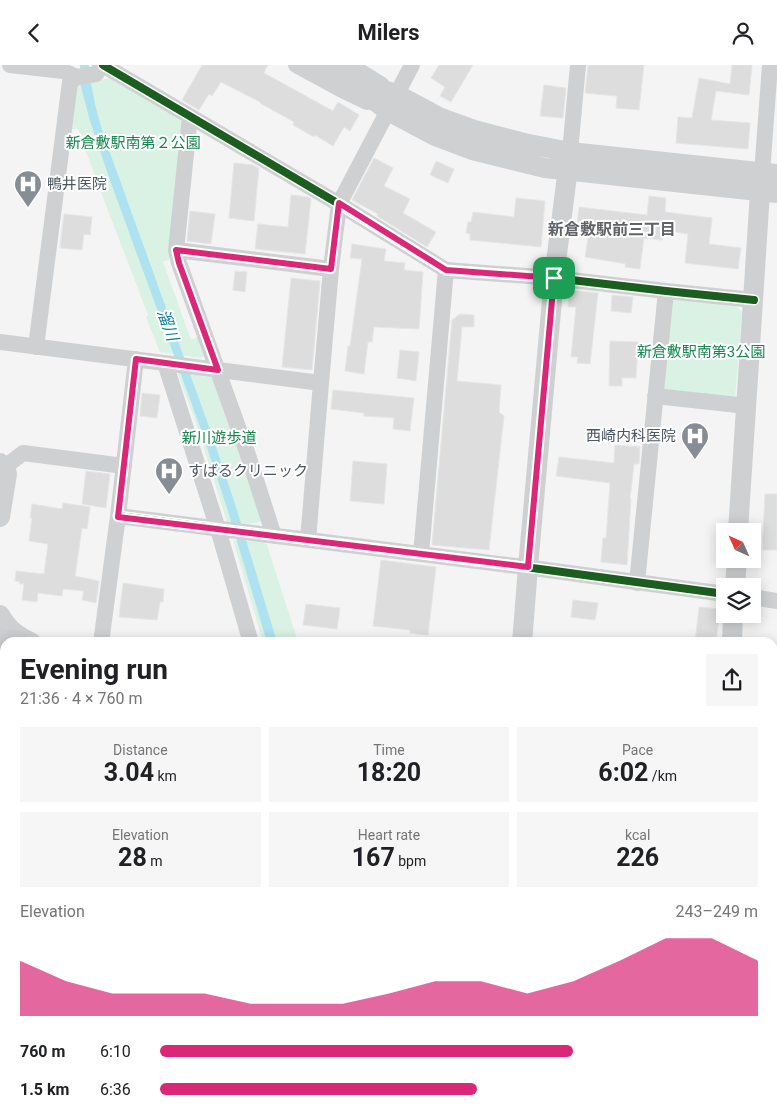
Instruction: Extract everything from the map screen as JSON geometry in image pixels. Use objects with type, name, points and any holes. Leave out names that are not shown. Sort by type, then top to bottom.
[{"type":"street","points":[[10,65],[63,71],[77,77]]},
{"type":"street","points":[[296,65],[342,90],[392,102],[474,130],[524,143],[568,161],[769,183]]},
{"type":"street","points":[[323,65],[347,71],[392,102]]},
{"type":"street","points":[[308,540],[331,269],[339,203],[412,65]]},
{"type":"street","points":[[522,637],[554,278],[578,65]]},
{"type":"street","points":[[739,523],[754,300],[769,183],[770,65]]},
{"type":"street","points":[[36,347],[70,81],[101,68],[190,116],[339,203],[446,270],[554,278],[754,300]]},
{"type":"street","points":[[190,116],[176,250],[247,452],[274,536]]},
{"type":"street","points":[[176,250],[331,269]]},
{"type":"street","points":[[421,554],[446,270]]},
{"type":"street","points":[[637,583],[666,291]]},
{"type":"street","points":[[0,342],[321,383]]},
{"type":"street","points":[[102,637],[136,359]]},
{"type":"street","points":[[170,364],[224,530],[250,637]]},
{"type":"street","points":[[655,396],[747,405]]},
{"type":"street","points":[[0,517],[7,474],[2,465],[23,453],[124,465]]},
{"type":"street","points":[[118,517],[528,567],[716,593]]},
{"type":"street","points":[[761,598],[777,601]]},
{"type":"street","points":[[0,615],[8,628],[21,637]]},
{"type":"street","points":[[732,637],[733,623]]},
{"type":"green space","name":"新倉敷駅南第２公園","points":[[113,78],[181,120],[170,259],[163,262],[191,340],[198,337],[205,355],[200,358],[160,352],[146,317],[148,315],[78,129],[70,129],[72,92],[80,82]]},
{"type":"green space","name":"新倉敷駅南第3公園","points":[[669,300],[734,304],[742,312],[735,399],[659,392]]},
{"type":"green space","name":"新川遊歩道","points":[[177,372],[213,378],[215,380],[261,521],[249,524],[227,522],[195,420]]},
{"type":"green space","points":[[233,540],[266,542],[296,637],[262,637]]},
{"type":"water","name":"溜川","points":[[80,65],[89,65],[99,121],[212,435],[275,637],[266,637],[203,435],[111,183],[90,121],[81,87]]},
{"type":"building","points":[[202,65],[268,65],[264,73],[333,111],[338,102],[359,115],[350,131],[344,127],[333,146],[293,125],[294,122],[260,102],[221,82],[212,96],[209,94],[199,110],[182,100]]},
{"type":"building","points":[[439,65],[473,65],[451,102],[440,96],[445,87],[431,78]]},
{"type":"building","points":[[588,65],[644,65],[639,110],[616,108],[617,96],[585,93]]},
{"type":"building","points":[[732,65],[752,65],[749,95],[716,91],[711,120],[750,123],[748,149],[676,143],[678,117],[692,118],[699,78],[730,84]]},
{"type":"building","points":[[544,85],[566,88],[563,118],[540,116]]},
{"type":"building","points":[[374,158],[393,168],[384,186],[410,199],[403,213],[436,232],[427,247],[377,216],[378,214],[352,200]]},
{"type":"building","points":[[436,161],[454,169],[448,183],[430,175]]},
{"type":"building","points":[[234,163],[253,165],[259,168],[254,221],[229,218]]},
{"type":"building","points":[[291,195],[311,199],[305,254],[255,249],[258,224],[288,227]]},
{"type":"building","points":[[649,196],[666,198],[665,212],[712,218],[709,244],[741,248],[738,269],[685,263],[688,234],[663,230],[662,240],[644,238],[640,269],[625,267],[626,264],[585,257],[590,225],[577,223],[579,207],[647,215]]},
{"type":"building","points":[[516,198],[545,201],[541,247],[470,240],[470,234],[466,233],[468,222],[471,222],[473,212],[514,217]]},
{"type":"building","points":[[190,211],[215,214],[211,244],[187,241]]},
{"type":"building","points":[[64,214],[92,217],[90,235],[84,234],[82,250],[60,248]]},
{"type":"building","points":[[352,244],[386,249],[384,261],[405,263],[404,270],[423,272],[419,329],[374,327],[372,342],[368,342],[364,374],[345,371],[362,259],[350,258]]},
{"type":"building","points":[[235,271],[247,272],[245,292],[233,290]]},
{"type":"building","points":[[291,278],[320,281],[312,370],[282,367]]},
{"type":"building","points":[[569,290],[598,293],[590,364],[577,363],[578,357],[571,357],[576,307],[568,307]]},
{"type":"building","points":[[612,295],[633,297],[631,313],[611,311]]},
{"type":"building","points":[[460,314],[474,315],[474,327],[462,327],[457,381],[501,385],[499,412],[504,416],[489,550],[432,545],[452,320]]},
{"type":"building","points":[[610,341],[638,342],[636,378],[622,378],[622,386],[609,386]]},
{"type":"building","points":[[400,350],[419,352],[416,381],[397,378]]},
{"type":"building","points":[[333,390],[414,398],[410,431],[393,429],[394,418],[364,416],[364,413],[331,409]]},
{"type":"building","points":[[142,393],[160,395],[157,418],[140,416]]},
{"type":"building","points":[[615,445],[640,447],[639,464],[634,464],[630,499],[627,565],[601,562],[603,538],[606,538],[610,483],[556,476],[559,457],[614,463]]},
{"type":"building","points":[[353,461],[387,464],[384,504],[350,501]]},
{"type":"building","points":[[86,471],[110,474],[106,508],[82,504]]},
{"type":"building","points":[[765,494],[777,494],[777,550],[762,550]]},
{"type":"building","points":[[63,503],[90,507],[87,529],[82,528],[75,576],[99,581],[96,603],[82,600],[84,591],[63,589],[62,596],[38,593],[37,602],[22,600],[24,584],[19,584],[20,582],[15,581],[16,571],[44,574],[48,544],[29,541],[32,504],[62,509]]},
{"type":"building","points":[[381,560],[436,567],[428,635],[410,633],[410,630],[373,626]]},
{"type":"building","points":[[123,583],[164,589],[163,602],[160,602],[157,620],[119,617]]},
{"type":"building","points":[[573,600],[598,603],[595,620],[571,617]]},
{"type":"building","points":[[306,604],[340,608],[337,629],[303,625]]},
{"type":"building","points":[[699,607],[716,609],[716,623],[718,623],[717,637],[696,637]]},
{"type":"cycle path","points":[[103,65],[339,204],[446,270],[554,278],[754,300]]},
{"type":"cycle path","points":[[118,516],[716,593]]},
{"type":"place","name":"鴨井医院","points":[[28,208]]},
{"type":"place","name":"西崎内科医院","points":[[695,460]]},
{"type":"place","name":"すばるクリニック","points":[[169,495]]},
{"type":"district","name":"新倉敷駅前三丁目","points":[[612,229]]},
{"type":"route","points":[[339,203],[446,270],[554,278],[528,567],[118,517],[136,359],[218,370],[176,250],[331,269],[339,203]]}]
